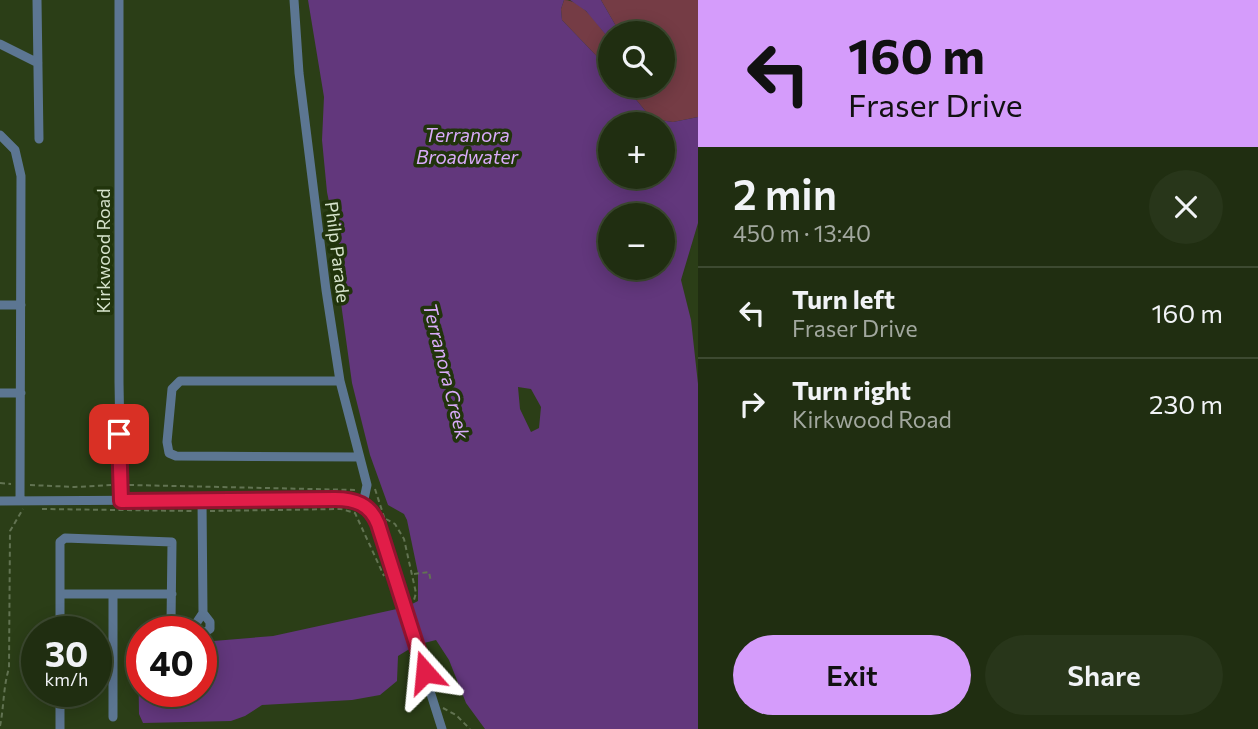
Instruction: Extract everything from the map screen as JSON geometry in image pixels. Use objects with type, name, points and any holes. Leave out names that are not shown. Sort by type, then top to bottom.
[{"type":"street","points":[[37,0],[39,139]]},
{"type":"street","name":"Kirkwood Road","points":[[119,0],[121,501]]},
{"type":"street","name":"Philp Parade","points":[[293,0],[299,73],[326,290],[340,381],[368,488],[363,505]]},
{"type":"street","points":[[0,44],[38,63]]},
{"type":"street","points":[[0,135],[11,145],[19,160],[21,183],[21,505]]},
{"type":"street","points":[[0,305],[21,305]]},
{"type":"street","points":[[340,381],[180,381],[172,389],[167,442],[169,453],[176,456],[359,457]]},
{"type":"street","points":[[0,393],[21,393]]},
{"type":"street","points":[[0,501],[21,505],[335,499],[350,500],[363,505],[376,520],[442,729]]},
{"type":"street","points":[[201,616],[202,500]]},
{"type":"street","points":[[60,616],[60,542],[65,538],[172,542],[171,616]]},
{"type":"street","points":[[60,594],[172,594]]},
{"type":"street","points":[[113,594],[113,717]]},
{"type":"street","points":[[60,707],[60,729]]},
{"type":"path","points":[[0,483],[11,484]]},
{"type":"path","points":[[29,484],[75,487],[112,485]]},
{"type":"path","points":[[129,485],[362,489]]},
{"type":"path","points":[[0,726],[4,707],[3,686],[9,668],[10,531],[21,505]]},
{"type":"path","points":[[35,509],[352,511],[389,585]]},
{"type":"path","points":[[385,519],[395,524],[406,546],[416,593],[414,600],[409,603]]},
{"type":"path","points":[[414,574],[429,572],[431,582]]},
{"type":"path","points":[[442,708],[470,729]]},
{"type":"shaded area","points":[[564,0],[571,1],[584,9],[598,25],[598,57],[562,20]]},
{"type":"shaded area","points":[[601,0],[698,0],[698,117],[675,122],[675,112],[646,112],[635,98],[675,98],[675,21],[613,21]]},
{"type":"water","name":"Terranora Broadwater","points":[[308,0],[564,0],[562,20],[598,57],[598,98],[635,98],[646,112],[598,112],[598,189],[675,189],[675,122],[698,117],[698,223],[681,280],[691,320],[698,384],[698,729],[485,729],[466,703],[449,660],[436,640],[416,645],[398,656],[397,681],[380,695],[352,700],[262,705],[231,721],[143,723],[139,707],[217,707],[217,641],[273,636],[406,607],[418,601],[418,573],[407,520],[404,514],[388,505],[370,455],[352,383],[341,303],[337,241],[327,192],[322,140],[324,97]],"holes":[[[518,387],[531,389],[541,407],[539,428],[531,432],[520,409]]]},
{"type":"water","points":[[570,0],[601,0],[613,21],[598,21],[598,25],[586,11]]},
{"type":"route","points":[[119,434],[121,501],[345,499],[369,509],[378,524],[425,672]]},
{"type":"water label","name":"Terranora Creek","points":[[447,371]]}]
